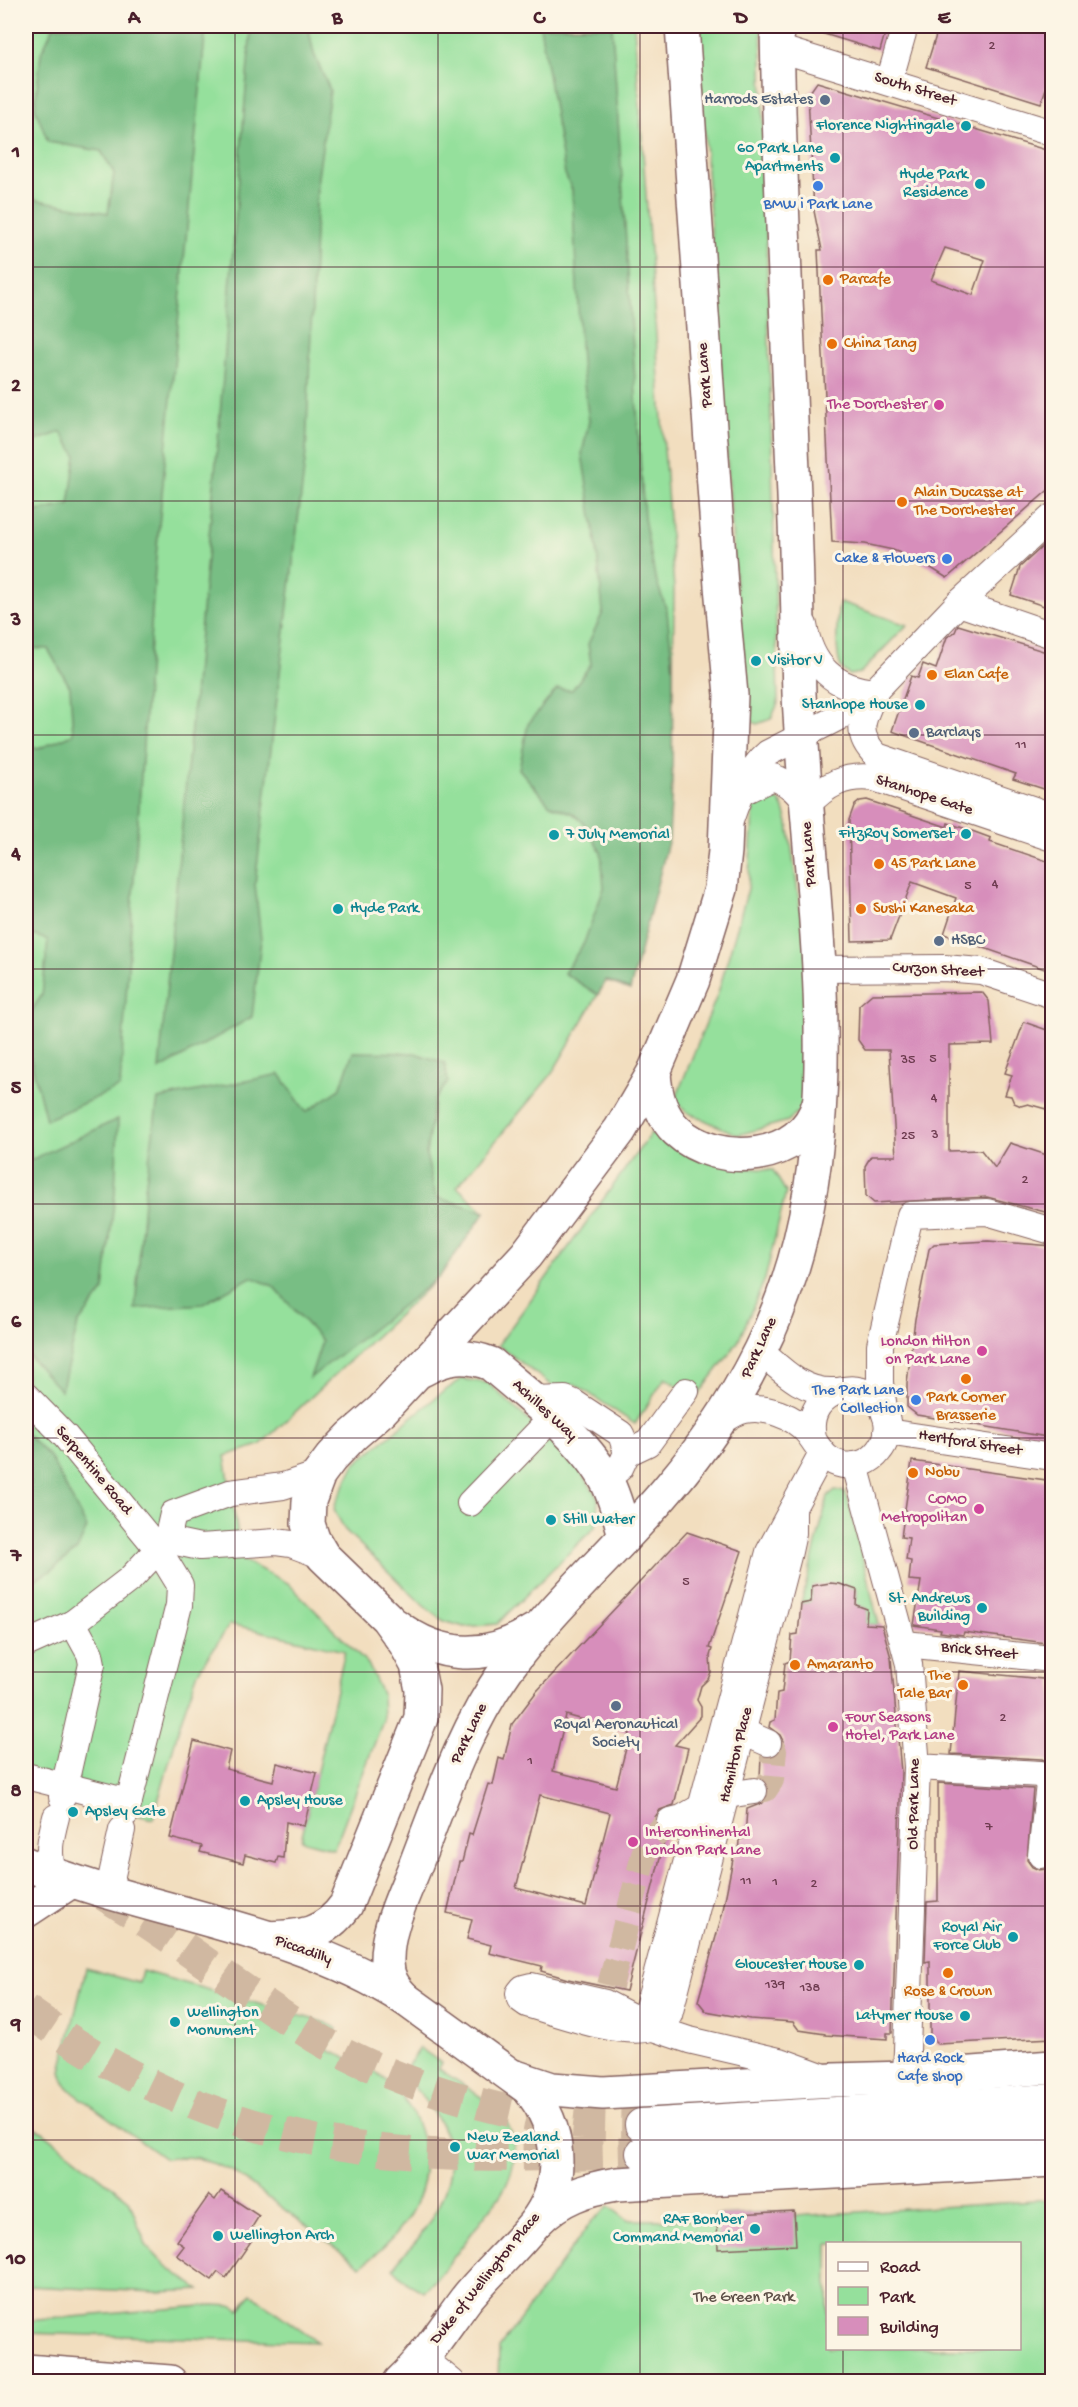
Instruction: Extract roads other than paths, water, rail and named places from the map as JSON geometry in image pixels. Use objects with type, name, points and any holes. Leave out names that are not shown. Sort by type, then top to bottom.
[{"type":"highway","name":"Park Lane","points":[[265,1938],[312,1934],[336,1919],[346,1905],[421,1718],[422,1690],[417,1665],[405,1643],[387,1618],[323,1556],[308,1524],[309,1501],[319,1474],[352,1436],[382,1410],[416,1374],[540,1239],[620,1130],[654,1072],[693,980],[721,889],[726,832],[730,695],[682,26]]},
{"type":"highway","name":"Park Lane","points":[[405,1999],[390,1979],[387,1967],[390,1937],[472,1724],[509,1667],[548,1618],[670,1488],[717,1425],[760,1352],[783,1296],[804,1223],[817,1147],[820,1101],[819,969],[802,736],[777,37]]},
{"type":"highway","points":[[654,1072],[659,1103],[676,1130],[688,1140],[722,1152],[742,1155],[761,1154],[791,1142],[811,1123],[820,1101]]},
{"type":"highway","name":"Achilles Way","points":[[416,1374],[437,1361],[461,1356],[477,1358],[491,1364],[543,1409],[590,1455],[614,1496],[625,1534]]},
{"type":"highway","points":[[387,1618],[421,1642],[439,1649],[481,1652],[517,1642],[548,1618]]},
{"type":"highway","points":[[26,1911],[50,1874]]},
{"type":"highway","name":"Piccadilly","points":[[50,1874],[265,1938],[348,1968],[386,1986],[512,2076]]},
{"type":"highway","points":[[512,2076],[552,2089],[584,2093],[906,2078],[1053,2067]]},
{"type":"highway","name":"Duke of Wellington Place","points":[[400,2382],[423,2358],[467,2298],[536,2222],[548,2198],[554,2179],[556,2160],[555,2140],[550,2122],[541,2103],[528,2088],[512,2076]]},
{"type":"highway","points":[[536,2222],[549,2208],[563,2200],[597,2187],[617,2184],[1053,2160]]},
{"type":"highway","points":[[26,2371],[170,2382]]},
{"type":"main road","points":[[1053,2100],[642,2139],[1053,2128]]},
{"type":"street","points":[[889,82],[905,26]]},
{"type":"street","name":"South Street","points":[[777,37],[889,82],[1053,133]]},
{"type":"street","points":[[742,792],[759,760],[768,753],[853,709],[875,692],[958,603],[1053,517]]},
{"type":"street","name":"Park Lane","points":[[797,586],[806,637],[812,653],[823,670],[838,683],[860,691],[875,692]]},
{"type":"street","points":[[958,603],[1053,635]]},
{"type":"street","name":"Stanhope Gate","points":[[875,692],[866,712],[862,733],[868,747],[878,756],[1053,816]]},
{"type":"street","name":"Stanhope Gate","points":[[807,805],[830,784],[859,776],[873,778],[1053,838]]},
{"type":"street","points":[[742,792],[773,777],[785,781],[797,790],[807,805]]},
{"type":"street","name":"Park Lane","points":[[726,832],[742,792]]},
{"type":"street","name":"Curzon Street","points":[[819,969],[944,968],[981,971],[1053,996]]},
{"type":"street","points":[[717,1425],[730,1415],[744,1410],[767,1411],[792,1419],[807,1431],[818,1447],[837,1463],[855,1465],[863,1463],[877,1454],[882,1447],[886,1423],[880,1383],[880,1345],[910,1215],[987,1212],[1053,1231]]},
{"type":"street","points":[[818,1447],[811,1422],[816,1409],[824,1399],[840,1390],[869,1363],[880,1345]]},
{"type":"street","points":[[760,1352],[803,1386],[814,1390],[865,1392],[881,1405],[886,1423]]},
{"type":"street","points":[[606,1479],[620,1468],[627,1453],[648,1443],[686,1391]]},
{"type":"street","name":"Serpentine Road","points":[[26,1396],[162,1544],[180,1585],[179,1605],[108,1893]]},
{"type":"street","points":[[470,1503],[543,1409],[565,1399],[621,1434],[627,1453]]},
{"type":"street","name":"Hertford Street","points":[[886,1423],[1053,1457]]},
{"type":"street","name":"Hamilton Place","points":[[793,1508],[793,1533],[788,1556],[669,2015],[653,2028],[648,2007],[769,1552],[793,1508],[818,1447]]},
{"type":"street","name":"Old Park Lane","points":[[855,1465],[906,1644],[909,1664],[906,1732],[917,1767],[906,2078]]},
{"type":"street","points":[[26,1644],[73,1623],[130,1580],[162,1544],[173,1514],[230,1493],[283,1486],[319,1474]]},
{"type":"street","points":[[162,1544],[200,1547],[276,1542],[291,1544],[323,1556]]},
{"type":"street","points":[[50,1874],[50,1843],[92,1664],[90,1654],[73,1623]]},
{"type":"street","name":"Brick Street","points":[[906,1644],[1053,1659]]},
{"type":"street","points":[[743,1732],[768,1743]]},
{"type":"street","points":[[917,1767],[1041,1774],[1049,1784],[1041,1855]]},
{"type":"street","points":[[26,1776],[61,1800],[126,1815]]},
{"type":"street","points":[[727,1795],[754,1791]]},
{"type":"street","points":[[669,1821],[682,1818],[701,1807]]},
{"type":"street","points":[[653,2028],[604,2027],[526,2004],[520,1999],[519,1993],[523,1988],[531,1986],[607,1995],[653,2028],[688,2040],[783,2062],[833,2080]]},
{"type":"street","points":[[423,2358],[452,2382]]},
{"type":"tunnel","points":[[754,1791],[765,1789],[771,1780],[774,1751],[768,1743]]},
{"type":"tunnel","points":[[610,1986],[645,1851],[651,1839],[670,1821]]},
{"type":"tunnel","points":[[104,1895],[158,1929],[315,2037],[375,2068],[446,2094],[519,2113],[586,2123],[641,2125]]},
{"type":"tunnel","points":[[26,2010],[103,2060],[142,2081],[183,2100],[267,2129],[357,2147],[428,2154],[500,2156],[642,2153]]},
{"type":"place","name":"Harrods Estates","points":[[825,100]]},
{"type":"place","name":"Florence Nightingale","points":[[966,126]]},
{"type":"place","name":"60 Park Lane Apartments","points":[[835,158]]},
{"type":"place","name":"Hyde Park Residence","points":[[980,184]]},
{"type":"place","name":"BMW i Park Lane","points":[[818,186]]},
{"type":"place","name":"Parcafe","points":[[828,280]]},
{"type":"place","name":"China Tang","points":[[832,344]]},
{"type":"place","name":"The Dorchester","points":[[939,405]]},
{"type":"place","name":"Alain Ducasse at The Dorchester","points":[[902,502]]},
{"type":"place","name":"Cake & Flowers","points":[[947,559]]},
{"type":"place","name":"Visitor V","points":[[756,661]]},
{"type":"place","name":"Elan Cafe","points":[[932,675]]},
{"type":"place","name":"Stanhope House","points":[[920,705]]},
{"type":"place","name":"Barclays","points":[[914,733]]},
{"type":"place","name":"FitzRoy Somerset","points":[[966,834]]},
{"type":"place","name":"7 July Memorial","points":[[554,835]]},
{"type":"place","name":"45 Park Lane","points":[[879,864]]},
{"type":"place","name":"Hyde Park","points":[[338,909]]},
{"type":"place","name":"Sushi Kanesaka","points":[[861,909]]},
{"type":"place","name":"HSBC","points":[[939,941]]},
{"type":"place","name":"London Hilton on Park Lane","points":[[982,1351]]},
{"type":"place","name":"Park Corner Brasserie","points":[[966,1379]]},
{"type":"place","name":"The Park Lane Collection","points":[[916,1400]]},
{"type":"place","name":"Nobu","points":[[913,1473]]},
{"type":"place","name":"COMO Metropolitan","points":[[979,1509]]},
{"type":"place","name":"Still Water","points":[[551,1520]]},
{"type":"place","name":"St. Andrews Building","points":[[982,1608]]},
{"type":"place","name":"Amaranto","points":[[795,1665]]},
{"type":"place","name":"The Tale Bar","points":[[963,1685]]},
{"type":"place","name":"Royal Aeronautical Society","points":[[616,1706]]},
{"type":"place","name":"Four Seasons Hotel, Park Lane","points":[[833,1727]]},
{"type":"place","name":"Apsley House","points":[[245,1801]]},
{"type":"place","name":"Apsley Gate","points":[[73,1812]]},
{"type":"place","name":"Intercontinental London Park Lane","points":[[633,1842]]},
{"type":"place","name":"Royal Air Force Club","points":[[1013,1937]]},
{"type":"place","name":"Gloucester House","points":[[859,1965]]},
{"type":"place","name":"Rose & Crown","points":[[948,1973]]},
{"type":"place","name":"Latymer House","points":[[965,2016]]},
{"type":"place","name":"Wellington Monument","points":[[175,2022]]},
{"type":"place","name":"Hard Rock Cafe shop","points":[[930,2040]]},
{"type":"place","name":"New Zealand War Memorial","points":[[455,2147]]},
{"type":"place","name":"RAF Bomber Command Memorial","points":[[755,2229]]},
{"type":"place","name":"Wellington Arch","points":[[218,2236]]},
{"type":"park label","name":"The Green Park","points":[[744,2298]]}]
